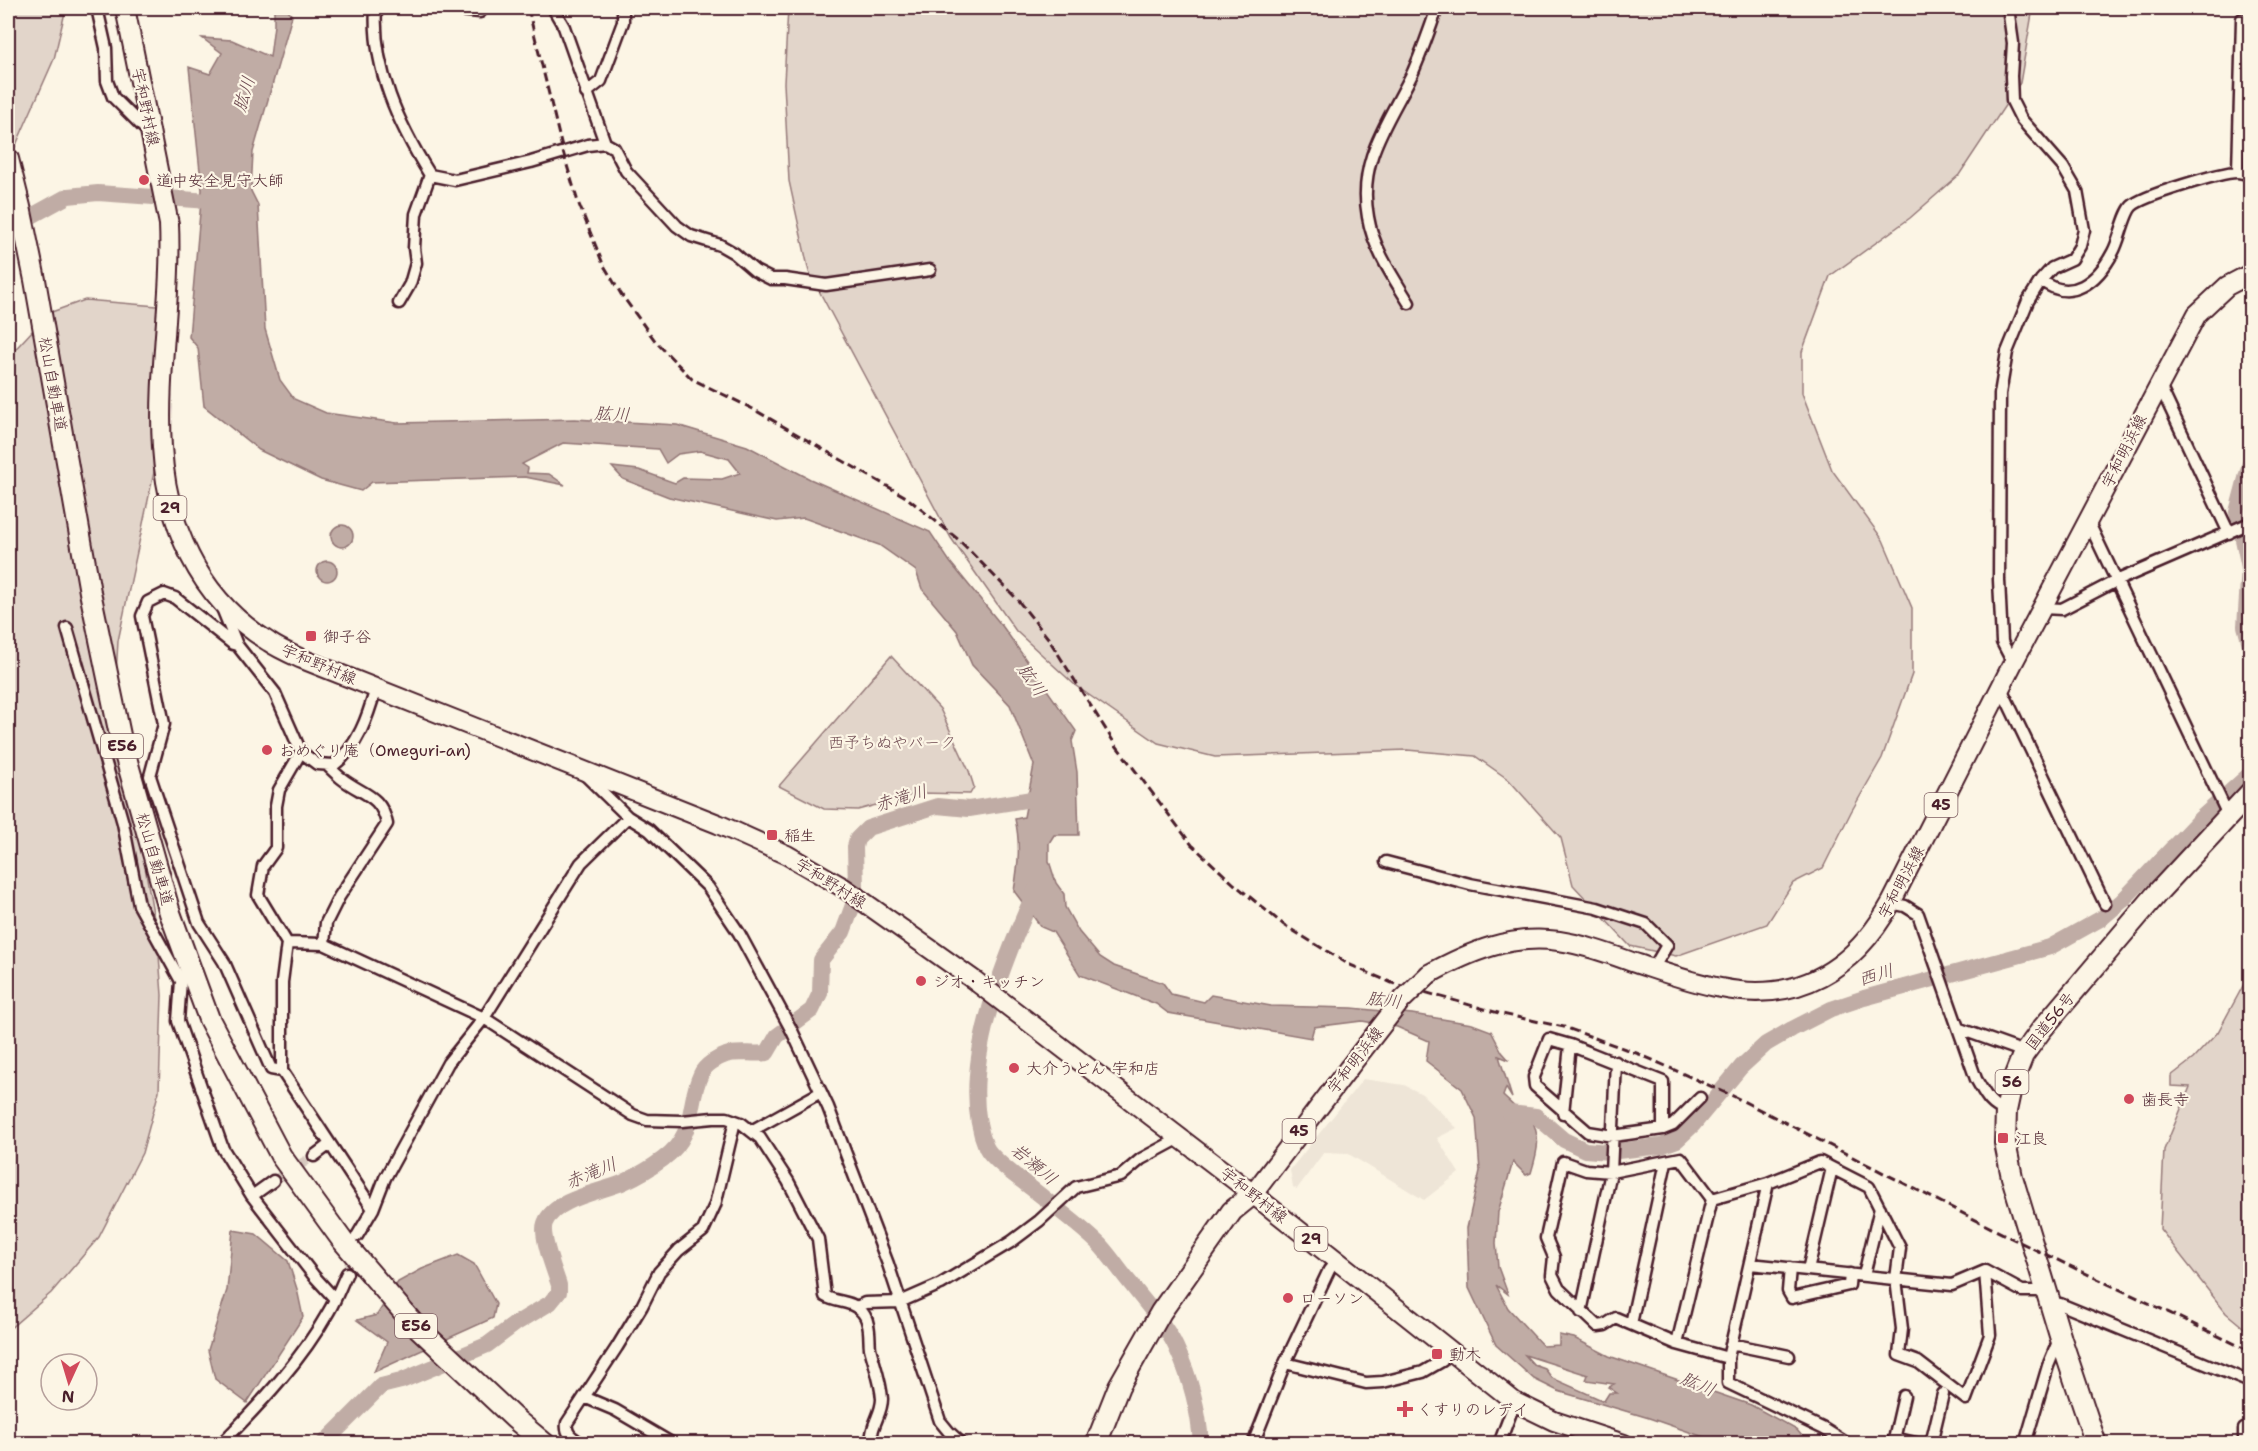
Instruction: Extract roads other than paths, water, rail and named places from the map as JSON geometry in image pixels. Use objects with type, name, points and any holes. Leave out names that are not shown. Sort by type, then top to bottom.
[{"type":"highway","name":"松山自動車道","points":[[8,159],[35,280],[88,581],[121,740],[170,913],[209,1019],[281,1156],[342,1240],[413,1323],[505,1410],[545,1443]]},
{"type":"highway","name":"国道56号","points":[[2096,1443],[2060,1336],[2012,1177],[2005,1143],[2006,1111],[2012,1083],[2023,1055],[2042,1029],[2226,811],[2250,793]]},
{"type":"highway","points":[[1096,1443],[1129,1375],[1177,1296],[1241,1216],[1253,1194]]},
{"type":"highway","points":[[1105,1443],[1129,1375]]},
{"type":"highway","points":[[505,1410],[553,1443]]},
{"type":"main road","name":"宇和野村線","points":[[125,8],[169,224],[171,254],[161,419],[162,463],[171,512],[179,535],[201,578],[231,614],[269,642],[302,659],[718,824],[787,855],[844,888],[974,980],[1253,1194],[1515,1402],[1554,1421],[1624,1443]]},
{"type":"main road","name":"宇和明浜線","points":[[1253,1194],[1400,1002],[1429,974],[1463,956],[1494,945],[1529,940],[1557,941],[1583,946],[1722,988],[1756,992],[1790,988],[1826,976],[1856,951],[1880,924],[2013,663],[2197,314],[2227,286],[2250,274]]},
{"type":"street","points":[[97,8],[106,48],[107,81],[113,97],[152,136]]},
{"type":"street","points":[[376,8],[377,44],[390,100],[430,176],[455,180],[531,162],[588,145],[605,143],[614,147],[626,171],[677,226],[691,236],[720,245],[734,253],[754,271],[771,279],[826,285],[930,270]]},
{"type":"street","points":[[438,8],[480,12],[479,8]]},
{"type":"street","points":[[553,8],[564,27],[605,143]]},
{"type":"street","points":[[586,93],[601,81],[623,22],[623,8]]},
{"type":"street","points":[[1409,303],[1376,243],[1368,218],[1365,195],[1369,166],[1377,139],[1413,72],[1437,8]]},
{"type":"street","points":[[2008,8],[2013,43],[2012,101],[2022,119],[2063,167],[2077,191],[2084,230],[2080,246],[2072,259],[2052,268],[2041,280],[2028,301],[2007,352],[2000,394],[1999,590],[2002,642],[2013,663]]},
{"type":"street","points":[[2238,172],[2242,19],[2250,18]]},
{"type":"street","points":[[2041,280],[2050,288],[2076,291],[2090,282],[2113,254],[2124,228],[2126,215],[2132,206],[2171,188],[2238,172],[2250,175]]},
{"type":"street","points":[[399,303],[410,284],[416,263],[414,248],[416,214],[430,176]]},
{"type":"street","points":[[2043,608],[2062,609],[2116,581],[2240,528],[2159,383]]},
{"type":"street","points":[[2088,521],[2226,811]]},
{"type":"street","points":[[237,645],[176,598],[164,594],[148,602],[142,616],[164,724],[150,776],[199,922],[224,962],[271,1069],[282,1071]]},
{"type":"street","points":[[219,599],[237,645],[275,693],[301,752],[316,764],[334,765],[348,752],[368,714],[376,688]]},
{"type":"street","points":[[67,628],[123,823],[139,905],[181,981],[178,1021],[223,1149],[252,1196],[302,1261],[335,1299]]},
{"type":"street","points":[[2001,687],[2105,904]]},
{"type":"street","points":[[301,752],[279,789],[276,806],[276,848],[263,866],[258,895],[287,943],[282,982],[282,1071],[373,1209]]},
{"type":"street","points":[[324,944],[326,923],[339,897],[387,824],[384,811],[371,795],[342,779],[327,765]]},
{"type":"street","points":[[579,769],[628,817],[649,830],[708,887],[739,933],[792,1031],[821,1092],[881,1243],[940,1420],[962,1443]]},
{"type":"street","points":[[357,1236],[373,1209],[385,1178],[448,1063],[484,1018],[582,863],[628,817]]},
{"type":"street","points":[[1386,862],[1470,884],[1597,908],[1646,924],[1667,945],[1653,969]]},
{"type":"street","points":[[1891,903],[1905,906],[1918,914],[1976,1079],[1988,1100],[1995,1107],[2006,1111]]},
{"type":"street","points":[[287,943],[324,944],[484,1018],[633,1115],[647,1120],[695,1121],[713,1118],[735,1121],[752,1131],[760,1138],[778,1165],[818,1239],[825,1296],[835,1302],[848,1302],[858,1307],[868,1324],[870,1346],[882,1398],[880,1412],[873,1426],[873,1443]]},
{"type":"street","points":[[1960,1029],[2016,1049],[2023,1055]]},
{"type":"street","points":[[1663,1130],[1664,1082],[1616,1062],[1549,1039],[1534,1077],[1535,1086],[1563,1113],[1588,1132],[1613,1141],[1663,1130],[1673,1125],[1700,1098]]},
{"type":"street","points":[[1563,1113],[1570,1045]]},
{"type":"street","points":[[1581,1312],[1611,1172],[1616,1062]]},
{"type":"street","points":[[752,1131],[821,1092]]},
{"type":"street","points":[[582,1443],[571,1437],[566,1428],[567,1423],[642,1306],[659,1272],[679,1250],[703,1231],[716,1205],[735,1121]]},
{"type":"street","points":[[858,1307],[865,1303],[900,1302],[941,1284],[1011,1242],[1039,1221],[1076,1187],[1121,1176],[1141,1159],[1180,1138]]},
{"type":"street","points":[[314,1156],[330,1144]]},
{"type":"street","points":[[1712,1199],[1681,1158],[1611,1172],[1586,1170],[1563,1162],[1546,1238],[1554,1257],[1552,1275],[1559,1289],[1598,1326],[1605,1325],[1616,1318],[1677,1344],[1728,1358]]},
{"type":"street","points":[[1631,1324],[1666,1162]]},
{"type":"street","points":[[1712,1199],[1768,1183],[1820,1162],[1869,1187],[1900,1248],[1896,1279],[1902,1329],[1899,1355],[1918,1362],[1966,1399],[1990,1335],[1985,1271]]},
{"type":"street","points":[[1808,1270],[1832,1168]]},
{"type":"street","points":[[252,1196],[273,1181]]},
{"type":"street","points":[[1768,1183],[1728,1358],[1728,1383],[1848,1443]]},
{"type":"street","points":[[1677,1344],[1712,1199]]},
{"type":"street","points":[[1864,1275],[1880,1209]]},
{"type":"street","points":[[1253,1443],[1285,1363],[1329,1270],[1337,1260]]},
{"type":"street","points":[[1750,1264],[1953,1285],[1985,1271]]},
{"type":"street","points":[[1790,1268],[1788,1291],[1792,1298],[1849,1285],[1850,1274]]},
{"type":"street","points":[[1985,1271],[2022,1292],[2048,1297],[2250,1382]]},
{"type":"street","points":[[221,1443],[263,1402],[304,1349],[335,1299],[347,1273]]},
{"type":"street","points":[[2025,1443],[2048,1366],[2060,1336]]},
{"type":"street","points":[[1731,1344],[1789,1356]]},
{"type":"street","points":[[1285,1363],[1366,1383],[1383,1382],[1422,1372],[1442,1362],[1449,1350]]},
{"type":"street","points":[[1930,1443],[1943,1394]]},
{"type":"street","points":[[1904,1396],[1893,1441],[1920,1443]]},
{"type":"street","points":[[584,1397],[615,1410],[673,1443]]},
{"type":"street","points":[[1499,1443],[1515,1402]]},
{"type":"street","points":[[2244,1443],[2244,1429],[2250,1430]]},
{"type":"water","name":"肱川","points":[[274,8],[286,8],[292,16],[253,152],[251,191],[258,205],[265,329],[280,380],[294,399],[326,413],[397,423],[575,419],[677,425],[747,446],[810,479],[930,532],[950,562],[1003,627],[1076,731],[1072,741],[1077,772],[1079,835],[1054,835],[1049,843],[1049,861],[1056,883],[1064,894],[1065,907],[1079,932],[1100,957],[1114,966],[1163,983],[1171,994],[1204,1002],[1211,995],[1271,1006],[1352,1008],[1412,1014],[1472,1024],[1491,1031],[1509,1060],[1499,1056],[1512,1098],[1506,1088],[1503,1096],[1518,1110],[1529,1112],[1536,1129],[1538,1142],[1531,1173],[1526,1175],[1513,1162],[1498,1212],[1496,1243],[1498,1267],[1508,1294],[1496,1285],[1508,1308],[1543,1346],[1559,1345],[1559,1335],[1574,1338],[1609,1356],[1751,1405],[1797,1430],[1808,1443],[1721,1443],[1649,1418],[1558,1391],[1534,1379],[1496,1345],[1469,1288],[1467,1228],[1480,1171],[1476,1118],[1462,1089],[1426,1061],[1429,1041],[1397,1027],[1362,1021],[1314,1027],[1311,1038],[1168,1013],[1156,1004],[1080,975],[1053,932],[1041,927],[1014,891],[1018,864],[1015,819],[1024,817],[1034,765],[1010,705],[972,665],[957,631],[922,589],[916,571],[879,545],[804,518],[777,521],[669,497],[623,479],[612,467],[639,470],[675,483],[683,478],[722,479],[740,473],[729,459],[700,451],[678,454],[666,463],[658,449],[563,443],[522,464],[528,468],[527,473],[549,474],[565,485],[525,477],[372,482],[361,491],[321,480],[259,450],[204,406],[198,348],[189,337],[202,190],[189,67],[210,74],[222,53],[202,38],[232,40],[270,57]],"holes":[[[1525,1355],[1588,1375],[1586,1380],[1614,1384],[1608,1387],[1617,1393],[1609,1393],[1604,1401],[1552,1378],[1545,1369],[1534,1365]]]},
{"type":"water","points":[[342,525],[350,528],[353,536],[350,544],[342,547],[334,544],[331,536],[334,528]]},
{"type":"water","points":[[327,561],[334,564],[337,571],[334,578],[327,581],[320,578],[317,571],[320,564]]},
{"type":"water","points":[[233,1230],[256,1234],[288,1261],[303,1317],[247,1403],[215,1379],[208,1350],[227,1290]]},
{"type":"water","points":[[458,1255],[474,1264],[496,1304],[493,1318],[374,1372],[387,1342],[357,1320],[377,1315],[398,1282],[422,1269]]},
{"type":"waterway","points":[[8,229],[68,196],[98,193],[223,202]]},
{"type":"waterway","points":[[2250,463],[2237,512],[2249,567],[2245,626],[2250,644]]},
{"type":"waterway","name":"西川","points":[[1509,1113],[1536,1116],[1564,1140],[1585,1150],[1609,1152],[1661,1146],[1677,1140],[1693,1125],[1741,1067],[1766,1044],[1792,1029],[1831,1009],[1864,998],[2050,947],[2102,918],[2122,901],[2200,819],[2250,774]]},
{"type":"waterway","name":"赤滝川","points":[[856,888],[855,847],[857,839],[868,828],[937,806],[969,809],[1044,797]]},
{"type":"waterway","name":"岩瀬川","points":[[1036,889],[998,981],[980,1051],[976,1085],[978,1117],[986,1147],[1004,1167],[1100,1245],[1161,1323],[1176,1347],[1190,1382],[1201,1444]]},
{"type":"waterway","name":"赤滝川","points":[[323,1444],[381,1386],[401,1381],[487,1345],[515,1324],[550,1303],[559,1292],[544,1229],[550,1214],[558,1207],[580,1197],[629,1180],[663,1159],[682,1139],[690,1118],[696,1085],[705,1068],[715,1060],[730,1054],[767,1053],[777,1036],[812,1010],[820,993],[821,960],[843,932],[853,905]]},
{"type":"tunnel","points":[[273,1181],[314,1156]]},
{"type":"tunnel","points":[[347,1273],[357,1236]]},
{"type":"railway","points":[[528,8],[563,152],[578,202],[603,264],[621,294],[656,342],[692,379],[753,409],[906,497],[959,540],[1016,598],[1048,638],[1115,744],[1192,845],[1234,884],[1284,925],[1348,964],[1392,983],[1502,1014],[1564,1027],[1639,1054],[1735,1097],[2013,1239],[2250,1351]]},
{"type":"place","name":"道中安全見守大師","points":[[144,180]]},
{"type":"place","name":"御子谷","points":[[311,636]]},
{"type":"place","name":"おめぐり庵（Omeguri-an)","points":[[267,750]]},
{"type":"place","name":"稲生","points":[[772,835]]},
{"type":"place","name":"ジオ・キッチン","points":[[921,981]]},
{"type":"place","name":"大介うどん 宇和店","points":[[1014,1068]]},
{"type":"place","name":"歯長寺","points":[[2129,1099]]},
{"type":"place","name":"江良","points":[[2003,1138]]},
{"type":"place","name":"ローソン","points":[[1288,1298]]},
{"type":"place","name":"動木","points":[[1437,1354]]},
{"type":"place","name":"くすりのレデイ","points":[[1405,1409]]},
{"type":"park label","name":"西予ちぬやパーク","points":[[892,742]]}]
